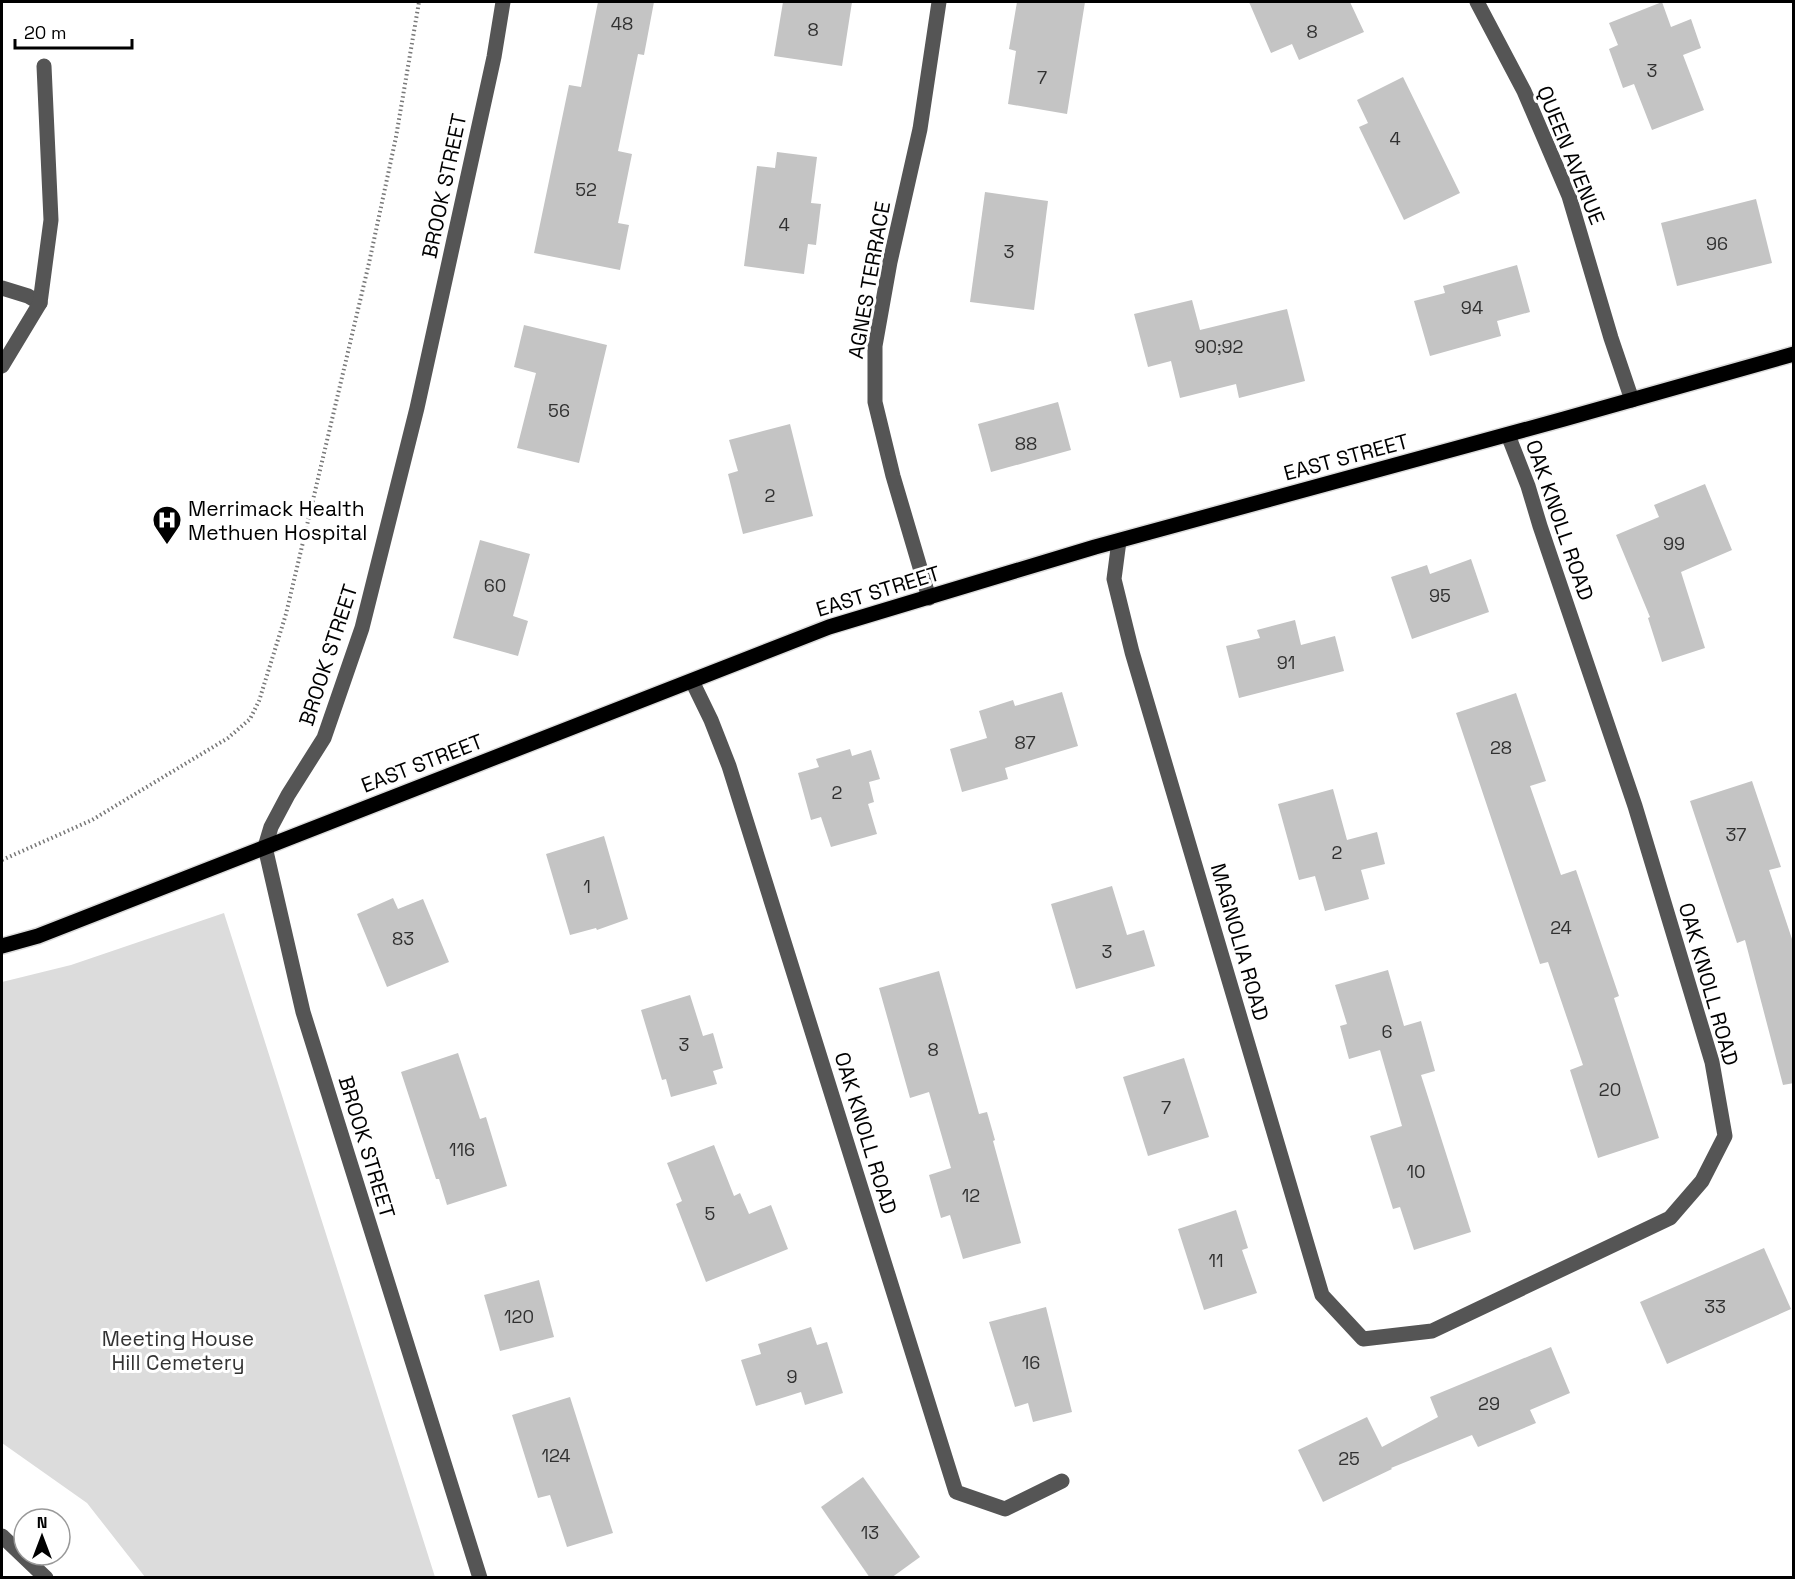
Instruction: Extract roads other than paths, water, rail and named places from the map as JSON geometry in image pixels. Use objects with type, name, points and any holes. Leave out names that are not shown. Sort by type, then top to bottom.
[{"type":"main road","name":"EAST STREET","points":[[2,946],[38,936],[829,627],[1119,541],[1794,354]]},
{"type":"street","name":"BROOK STREET","points":[[480,1578],[303,1012],[265,847],[271,827],[288,795],[324,738],[362,628],[417,408],[494,57],[502,2]]},
{"type":"street","name":"AGNES TERRACE","points":[[929,598],[893,476],[875,402],[875,346],[890,262],[920,129],[939,2]]},
{"type":"street","name":"QUEEN AVENUE","points":[[1477,2],[1524,91],[1569,196],[1632,400]]},
{"type":"street","points":[[2,366],[40,303],[51,220],[44,66]]},
{"type":"street","points":[[2,288],[28,296],[40,303]]},
{"type":"street","name":"OAK KNOLL ROAD","points":[[1363,1339],[1432,1331],[1670,1218],[1702,1181],[1725,1136],[1712,1062],[1635,806],[1528,486],[1508,435]]},
{"type":"street","name":"MAGNOLIA ROAD","points":[[1119,541],[1114,579],[1132,652],[1322,1294],[1363,1339]]},
{"type":"street","name":"OAK KNOLL ROAD","points":[[692,681],[711,720],[729,766],[956,1492],[1005,1509],[1062,1481]]},
{"type":"street","points":[[2,1536],[46,1578]]},
{"type":"place","name":"Merrimack Health Methuen Hospital","points":[[167,546]]},
{"type":"park label","name":"Meeting House Hill Cemetery","points":[[178,1350]]}]
